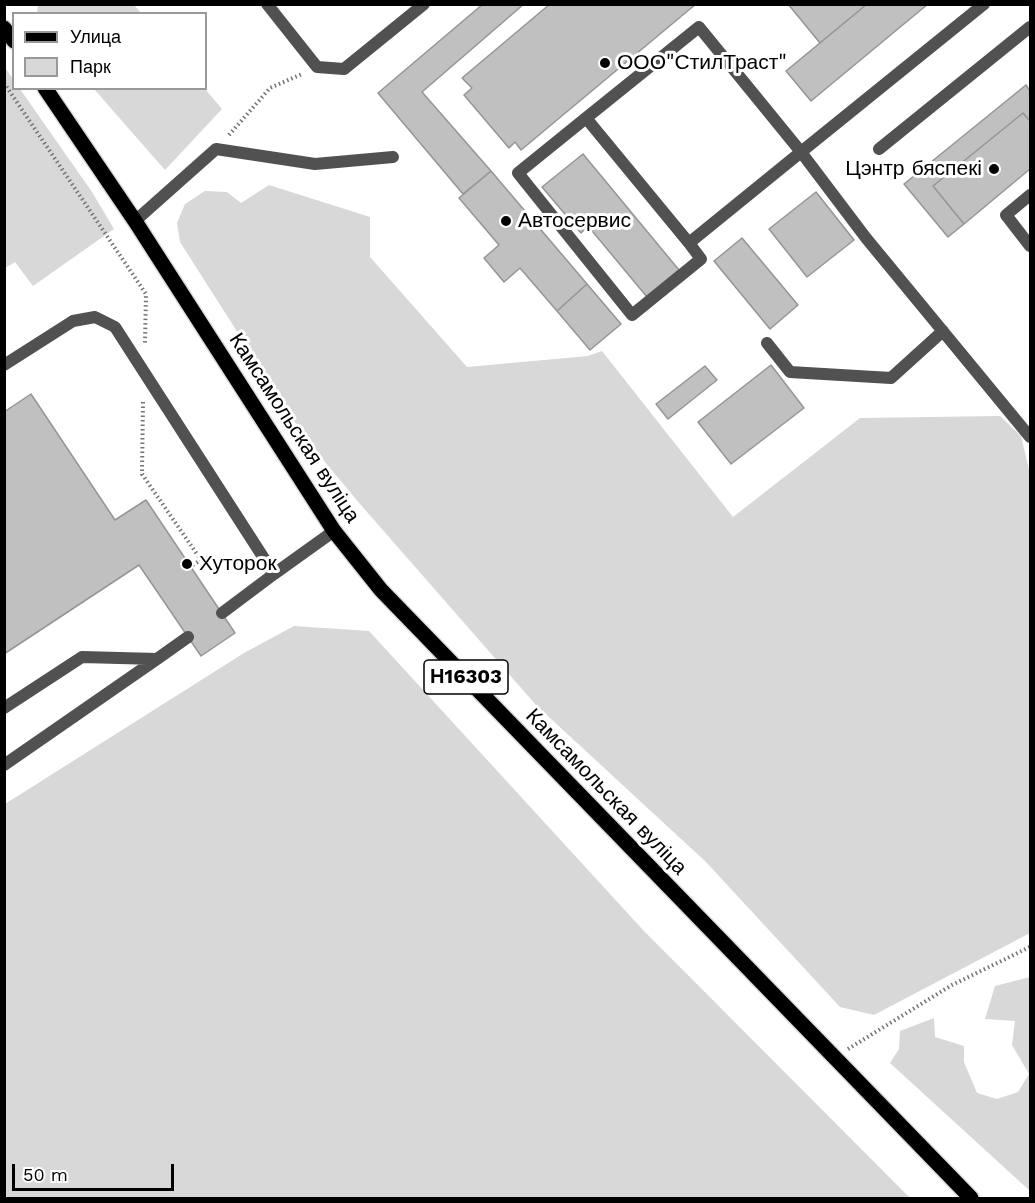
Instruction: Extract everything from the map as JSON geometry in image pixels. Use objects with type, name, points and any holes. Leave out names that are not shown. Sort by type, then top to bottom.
[{"type":"main road","name":"Камсамольская вуліца","points":[[46,90],[135,221],[334,531],[381,590],[971,1198]]},
{"type":"lane","points":[[267,5],[317,68],[344,69],[424,4]]},
{"type":"lane","points":[[688,243],[984,4]]},
{"type":"lane","points":[[586,118],[701,259],[632,315],[518,173],[586,118],[699,27],[801,152],[866,238],[1030,437]]},
{"type":"lane","points":[[879,148],[1030,27]]},
{"type":"lane","points":[[135,221],[216,148],[315,164],[393,157]]},
{"type":"lane","points":[[1030,195],[1006,214],[1030,246]]},
{"type":"lane","points":[[4,365],[73,321],[95,317],[115,327],[274,574]]},
{"type":"lane","points":[[767,343],[790,372],[891,378],[943,331]]},
{"type":"lane","points":[[222,613],[334,531]]},
{"type":"lane","points":[[4,765],[188,638]]},
{"type":"lane","points":[[4,708],[82,657],[157,660]]},
{"type":"path","points":[[216,148],[270,88],[317,68]]},
{"type":"path","points":[[835,1058],[952,986],[1030,947]]},
{"type":"green space","points":[[38,5],[134,5],[140,12],[37,12]]},
{"type":"green space","points":[[4,66],[12,78],[12,90],[21,90],[92,192],[114,229],[33,286],[15,262],[5,268]]},
{"type":"green space","points":[[95,90],[206,90],[222,109],[165,170]]},
{"type":"green space","points":[[269,185],[370,217],[370,257],[467,367],[588,356],[602,351],[733,517],[860,418],[1000,416],[1021,436],[1030,474],[1030,933],[874,1015],[840,1007],[706,862],[536,705],[305,438],[180,242],[177,223],[185,204],[205,191],[227,192],[241,203]]},
{"type":"green space","points":[[294,626],[369,631],[643,930],[910,1198],[5,1198],[5,804],[244,653]]},
{"type":"green space","points":[[1030,977],[1030,1191],[890,1063],[899,1049],[900,1031],[934,1018],[935,1037],[964,1046],[964,1062],[977,1093],[997,1099],[1018,1092],[1029,1074],[1012,1045],[1015,1021],[985,1019],[995,986]]},
{"type":"building","points":[[483,4],[524,4],[422,92],[491,171],[463,194],[378,93]]},
{"type":"building","points":[[550,4],[696,4],[521,150],[515,142],[509,148],[464,95],[472,88],[462,78]]},
{"type":"building","points":[[788,4],[867,4],[820,43]]},
{"type":"building","points":[[867,4],[928,4],[811,101],[786,71]]},
{"type":"building","points":[[1026,85],[1030,91],[1030,121],[1023,113],[933,186],[964,224],[948,237],[904,184]]},
{"type":"building","points":[[1023,113],[1030,121],[1030,169],[964,224],[933,186]]},
{"type":"building","points":[[583,154],[679,270],[647,297],[588,226],[581,233],[542,187]]},
{"type":"building","name":"Автосервис","points":[[491,171],[587,284],[557,311],[520,268],[504,282],[484,258],[499,245],[459,198]]},
{"type":"building","points":[[816,192],[854,240],[807,277],[769,229]]},
{"type":"building","points":[[742,238],[798,305],[770,329],[714,261]]},
{"type":"building","points":[[587,284],[621,324],[590,350],[557,311]]},
{"type":"building","points":[[771,365],[804,408],[731,464],[698,422]]},
{"type":"building","points":[[705,366],[717,380],[668,419],[656,404]]},
{"type":"building","points":[[31,394],[115,520],[146,500],[235,633],[201,656],[139,565],[4,654],[4,412]]},
{"type":"place","name":"ООО\"СтилТраст\"","points":[[605,63]]},
{"type":"place","name":"Цэнтр бяспекі","points":[[994,169]]},
{"type":"place","name":"Автосервис","points":[[506,221]]},
{"type":"place","name":"Хуторок","points":[[187,564]]}]
